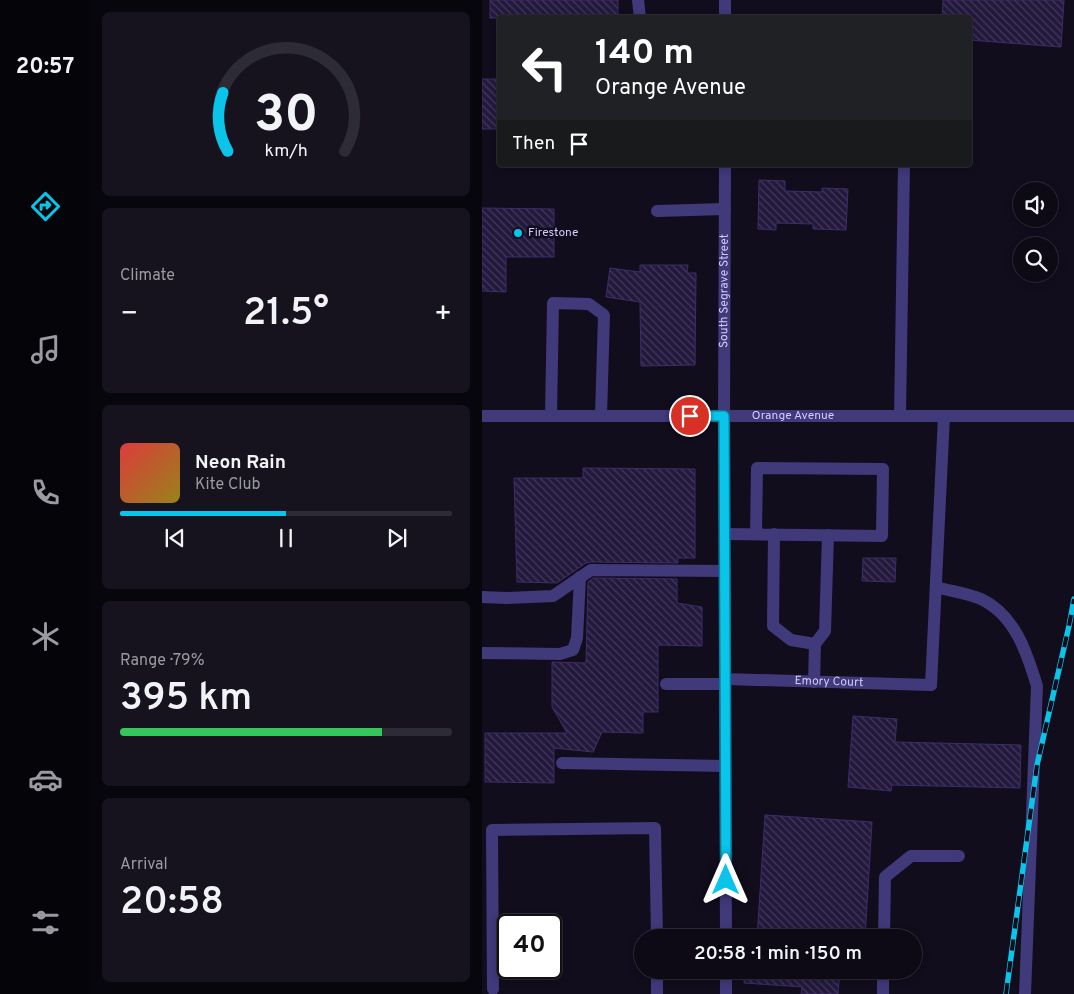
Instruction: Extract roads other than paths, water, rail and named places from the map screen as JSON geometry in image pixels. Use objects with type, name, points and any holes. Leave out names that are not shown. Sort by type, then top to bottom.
[{"type":"street","points":[[638,0],[640,15]]},
{"type":"street","points":[[725,0],[725,15]]},
{"type":"street","name":"South Segrave Street","points":[[725,167],[726,929]]},
{"type":"street","points":[[900,416],[904,167]]},
{"type":"street","points":[[656,211],[725,210]]},
{"type":"street","points":[[551,416],[553,303],[589,304],[604,315],[601,416]]},
{"type":"street","name":"Orange Avenue","points":[[482,416],[1074,416]]},
{"type":"street","points":[[944,416],[936,587],[981,599],[999,611],[1012,624],[1038,686],[1025,994]]},
{"type":"street","points":[[725,534],[882,536],[883,469],[757,468],[756,534]]},
{"type":"street","points":[[774,534],[773,626],[790,640],[815,644]]},
{"type":"street","points":[[814,682],[815,644],[825,631],[828,535]]},
{"type":"street","points":[[482,597],[553,596],[591,570],[725,571]]},
{"type":"street","points":[[482,653],[560,654],[573,650],[577,638],[580,577]]},
{"type":"street","name":"Emory Court","points":[[666,684],[814,682],[931,685],[936,587]]},
{"type":"street","points":[[562,763],[725,766]]},
{"type":"street","points":[[490,991],[487,922],[492,830],[656,828],[657,929]]},
{"type":"street","points":[[884,929],[885,877],[911,856],[959,856]]},
{"type":"street","points":[[657,979],[657,994]]},
{"type":"street","points":[[726,979],[726,994]]},
{"type":"street","points":[[883,979],[883,994]]},
{"type":"railway","points":[[1006,994],[1037,765],[1074,599]]},
{"type":"place","name":"Firestone","points":[[518,233]]}]
